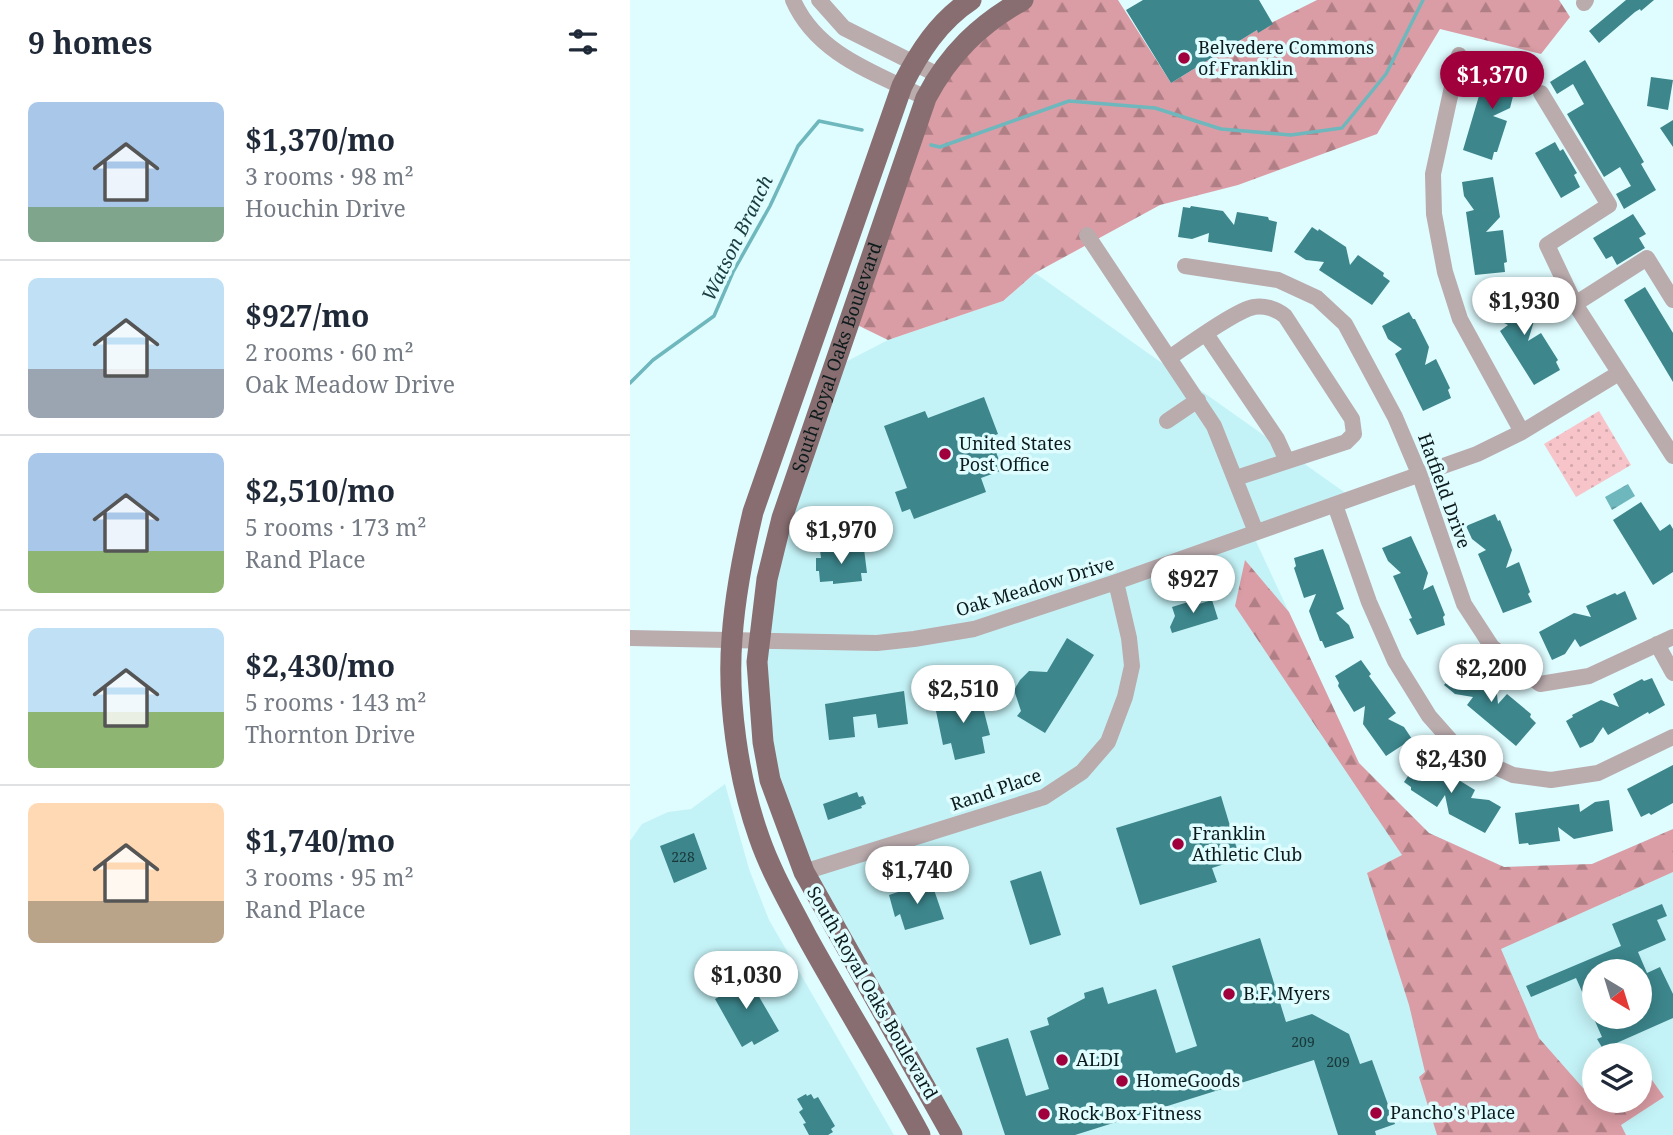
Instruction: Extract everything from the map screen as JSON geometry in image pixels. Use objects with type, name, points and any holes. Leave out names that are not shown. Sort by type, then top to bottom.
[{"type":"main road","name":"South Royal Oaks Boulevard","points":[[920,1135],[780,887],[759,837],[738,748],[733,696],[732,640],[738,578],[752,512],[902,86],[935,32],[971,0]]},
{"type":"main road","name":"South Royal Oaks Boulevard","points":[[952,1135],[804,872],[785,825],[767,767],[758,694],[759,641],[767,579],[782,518],[926,98],[938,75],[958,49],[982,27],[1023,0]]},
{"type":"street","points":[[793,0],[809,27],[826,45],[846,60],[926,98]]},
{"type":"street","points":[[819,0],[844,28],[938,75]]},
{"type":"street","points":[[1459,55],[1433,174],[1434,214],[1445,272],[1460,319],[1522,432]]},
{"type":"street","points":[[1541,93],[1609,205],[1547,245],[1575,304],[1673,456]]},
{"type":"street","points":[[1087,235],[1214,426],[1256,532]]},
{"type":"street","points":[[1575,304],[1647,258],[1673,300]]},
{"type":"street","name":"Hatfield Drive","points":[[1185,266],[1278,280],[1317,298],[1345,324],[1395,417],[1420,476],[1464,604],[1492,646],[1540,684],[1589,676],[1673,637]]},
{"type":"street","points":[[1169,358],[1241,312],[1255,306],[1280,312],[1352,419],[1354,434],[1346,442],[1236,478]]},
{"type":"street","points":[[1206,334],[1277,439],[1286,461]]},
{"type":"street","name":"Oak Meadow Drive","points":[[630,638],[864,643],[919,639],[974,629],[1116,583],[1477,454],[1522,432],[1619,373]]},
{"type":"street","points":[[1167,421],[1198,400]]},
{"type":"street","points":[[1335,505],[1369,602],[1395,662],[1429,716],[1460,751],[1513,775],[1551,780],[1598,773],[1673,737]]},
{"type":"street","name":"Rand Place","points":[[804,872],[1044,797],[1082,772],[1108,741],[1125,697],[1132,666],[1129,638],[1116,583]]},
{"type":"street","points":[[1657,643],[1673,673]]},
{"type":"shaded area","points":[[1035,273],[1354,499],[1253,535],[1359,763],[1429,833],[1504,867],[1592,864],[1673,829],[1673,1135],[952,1135],[804,872],[763,742],[767,579],[832,369],[888,340],[1003,301]]},
{"type":"shaded area","points":[[1599,411],[1631,465],[1576,497],[1544,444]]},
{"type":"shaded area","points":[[725,784],[749,869],[769,920],[894,1135],[630,1135],[630,841],[642,824],[668,812],[691,809]]},
{"type":"green space","points":[[1023,0],[1118,0],[1171,83],[1257,30],[1317,0],[1559,0],[1570,17],[1541,54],[1440,29],[1377,134],[1238,185],[1160,205],[1035,273],[1003,301],[888,340],[849,321],[938,75]]},
{"type":"green space","points":[[1245,560],[1289,612],[1359,763],[1429,833],[1504,867],[1592,864],[1673,829],[1673,872],[1501,949],[1539,1038],[1582,1087],[1582,1113],[1639,1113],[1621,1125],[1626,1135],[1437,1135],[1419,1077],[1425,1072],[1409,1005],[1367,873],[1402,855],[1235,606]]},
{"type":"green space","points":[[1652,1080],[1664,1097],[1652,1105]]},
{"type":"water","points":[[1628,484],[1635,496],[1612,510],[1605,497]]},
{"type":"building","name":"Belvedere Commons of Franklin","points":[[1143,0],[1259,0],[1273,24],[1258,33],[1257,30],[1171,83],[1126,10]]},
{"type":"building","points":[[1626,0],[1654,0],[1641,11],[1640,9],[1635,12],[1599,43],[1589,31]]},
{"type":"building","points":[[1491,60],[1520,69],[1510,108],[1493,116],[1507,121],[1492,160],[1463,150],[1481,89],[1490,91],[1487,73]]},
{"type":"building","points":[[1585,60],[1644,162],[1641,164],[1656,190],[1624,209],[1616,194],[1631,186],[1620,167],[1604,177],[1567,114],[1584,104],[1573,84],[1557,94],[1550,82]]},
{"type":"building","points":[[1651,77],[1673,80],[1668,110],[1647,106]]},
{"type":"building","points":[[1673,120],[1673,147],[1660,128]]},
{"type":"building","points":[[1555,142],[1560,151],[1563,149],[1577,173],[1574,175],[1580,187],[1561,198],[1535,153]]},
{"type":"building","points":[[1493,177],[1500,217],[1486,232],[1503,230],[1507,262],[1504,263],[1505,272],[1475,275],[1466,212],[1474,210],[1464,196],[1462,182]]},
{"type":"building","points":[[1183,207],[1223,211],[1234,225],[1237,212],[1268,217],[1269,220],[1277,222],[1272,252],[1208,242],[1209,233],[1192,239],[1178,237]]},
{"type":"building","points":[[1633,214],[1646,234],[1639,238],[1645,248],[1617,265],[1612,256],[1606,259],[1593,238]]},
{"type":"building","points":[[1312,227],[1346,247],[1350,265],[1358,255],[1384,273],[1383,276],[1390,281],[1372,305],[1319,270],[1324,262],[1306,260],[1294,252]]},
{"type":"building","points":[[1645,287],[1673,333],[1673,382],[1624,300]]},
{"type":"building","points":[[1511,288],[1534,321],[1528,341],[1541,333],[1558,360],[1556,362],[1560,370],[1534,385],[1500,331],[1508,325],[1492,317],[1485,305]]},
{"type":"building","points":[[1409,312],[1429,347],[1425,365],[1436,359],[1450,388],[1448,390],[1451,398],[1423,411],[1395,354],[1402,349],[1388,339],[1382,326]]},
{"type":"building","name":"United States Post Office","points":[[984,397],[998,434],[990,437],[1003,470],[981,478],[986,492],[914,519],[910,509],[902,512],[895,492],[907,488],[884,426],[925,411],[928,418]]},
{"type":"building","points":[[1641,502],[1660,531],[1670,524],[1673,529],[1673,572],[1653,585],[1613,520]]},
{"type":"building","points":[[1495,514],[1512,550],[1506,568],[1519,562],[1532,602],[1503,613],[1478,554],[1486,550],[1472,539],[1466,526]]},
{"type":"building","points":[[1411,536],[1428,573],[1423,590],[1433,585],[1445,615],[1445,625],[1417,635],[1393,576],[1401,573],[1388,561],[1382,548]]},
{"type":"building","points":[[864,549],[867,573],[861,573],[862,581],[833,584],[833,581],[820,582],[819,571],[816,571],[816,558],[821,558],[820,550]]},
{"type":"building","points":[[1323,549],[1344,609],[1336,613],[1349,625],[1354,638],[1325,648],[1309,611],[1316,594],[1304,598],[1294,568],[1294,558]]},
{"type":"building","points":[[1625,591],[1637,619],[1580,647],[1575,639],[1565,654],[1552,660],[1539,632],[1574,613],[1591,617],[1586,606]]},
{"type":"building","points":[[1198,599],[1199,604],[1212,600],[1218,619],[1172,633],[1170,627],[1175,616],[1172,607]]},
{"type":"building","points":[[1067,638],[1094,655],[1045,733],[1017,716],[1021,711],[1014,690],[1029,671],[1047,672]]},
{"type":"building","points":[[1361,660],[1371,674],[1369,676],[1396,713],[1388,719],[1404,727],[1412,739],[1386,756],[1363,724],[1365,706],[1354,712],[1335,676]]},
{"type":"building","points":[[1464,661],[1496,685],[1498,704],[1507,694],[1531,714],[1530,717],[1536,723],[1516,746],[1467,705],[1473,697],[1455,694],[1444,685]]},
{"type":"building","points":[[1652,678],[1665,705],[1608,735],[1603,727],[1593,742],[1580,748],[1566,721],[1573,717],[1572,715],[1601,700],[1619,707],[1613,694],[1642,679],[1644,681]]},
{"type":"building","points":[[904,691],[908,724],[878,728],[876,714],[853,717],[855,737],[829,740],[825,704]]},
{"type":"building","points":[[979,692],[990,735],[982,737],[985,753],[955,760],[951,743],[943,745],[936,711],[939,710],[937,700]]},
{"type":"building","points":[[1421,757],[1475,790],[1471,798],[1489,800],[1501,807],[1485,833],[1449,814],[1445,795],[1437,807],[1411,790],[1404,782]]},
{"type":"building","points":[[1673,765],[1673,803],[1651,815],[1649,813],[1641,817],[1627,789]]},
{"type":"building","points":[[857,792],[859,797],[863,796],[866,804],[861,806],[862,808],[828,820],[823,804]]},
{"type":"building","name":"Franklin Athletic Club","points":[[1221,796],[1240,859],[1212,868],[1217,882],[1140,905],[1116,828]]},
{"type":"building","points":[[1609,800],[1613,831],[1574,839],[1558,827],[1560,841],[1519,844],[1515,813],[1579,804],[1580,812],[1595,802]]},
{"type":"building","points":[[694,833],[707,869],[674,883],[660,846]]},
{"type":"building","points":[[1041,871],[1061,935],[1030,945],[1010,881]]},
{"type":"building","points":[[931,881],[944,919],[905,930],[900,914],[895,917],[889,895]]},
{"type":"building","points":[[1662,904],[1667,916],[1657,920],[1666,940],[1638,952],[1641,959],[1590,959],[1621,946],[1612,924]]},
{"type":"building","points":[[1260,938],[1286,1022],[1312,1014],[1349,1034],[1360,1064],[1372,1060],[1395,1124],[1375,1131],[1376,1135],[1338,1135],[1314,1060],[1075,1135],[1005,1135],[976,1048],[1008,1038],[1026,1096],[1049,1089],[1030,1031],[1049,1025],[1047,1018],[1085,998],[1084,993],[1103,987],[1108,1004],[1156,989],[1176,1053],[1197,1046],[1172,966]]},
{"type":"building","points":[[1582,962],[1582,992],[1576,978],[1531,997],[1526,986]]},
{"type":"building","points":[[1660,967],[1673,994],[1673,1018],[1652,1027],[1652,971]]},
{"type":"building","points":[[752,972],[760,984],[754,988],[779,1031],[754,1045],[752,1041],[742,1047],[715,999],[724,994],[722,989]]},
{"type":"building","points":[[1598,1029],[1648,1029],[1617,1043],[1599,1043],[1597,1039],[1602,1037]]},
{"type":"building","points":[[811,1094],[814,1099],[818,1097],[835,1126],[831,1129],[833,1132],[828,1135],[809,1135],[799,1112],[803,1109],[797,1099]]},
{"type":"waterway","name":"Watson Branch","points":[[931,145],[940,147],[1069,101],[1155,108],[1221,129],[1291,135],[1342,128],[1386,74],[1423,0]]},
{"type":"waterway","name":"Watson Branch","points":[[630,383],[653,360],[714,316],[733,272],[770,206],[798,146],[819,121],[862,130]]},
{"type":"place","name":"Belvedere Commons of Franklin","points":[[1184,58]]},
{"type":"place","name":"United States Post Office","points":[[945,454]]},
{"type":"place","name":"Franklin Athletic Club","points":[[1178,844]]},
{"type":"place","name":"B.F. Myers","points":[[1229,994]]},
{"type":"place","name":"ALDI","points":[[1062,1060]]},
{"type":"place","name":"HomeGoods","points":[[1122,1081]]},
{"type":"place","name":"Pancho's Place","points":[[1376,1113]]},
{"type":"place","name":"Rock Box Fitness","points":[[1044,1114]]}]
